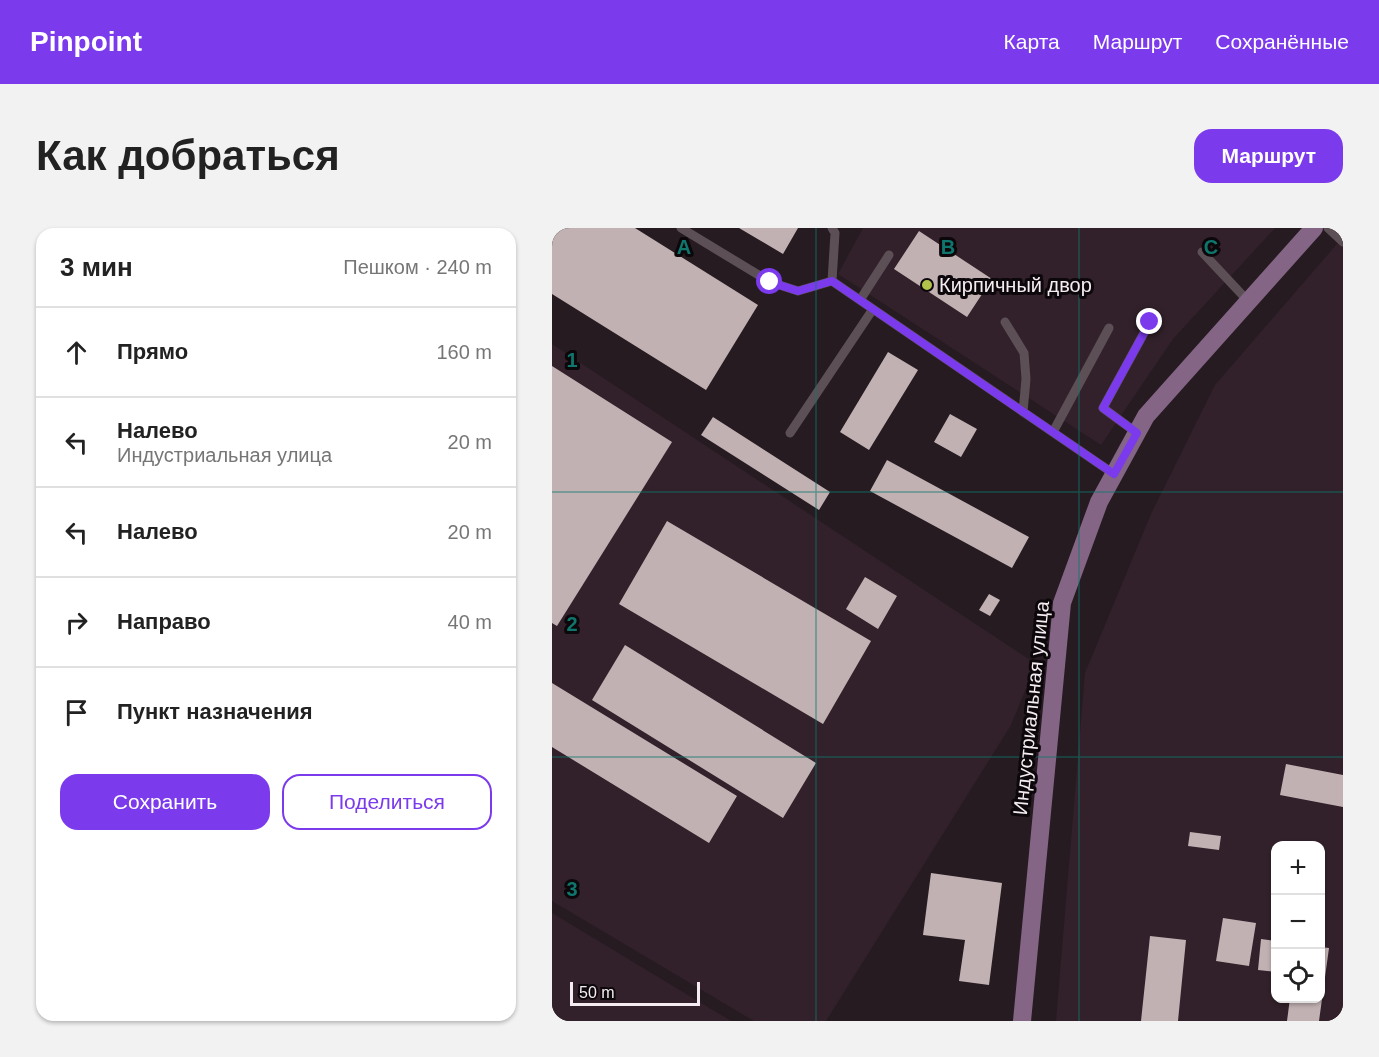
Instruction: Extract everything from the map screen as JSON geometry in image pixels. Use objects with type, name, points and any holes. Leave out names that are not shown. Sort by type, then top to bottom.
[{"type":"street","name":"Индустриальная улица","points":[[1022,1021],[1062,603],[1099,502],[1146,416],[1314,228]]},
{"type":"lane","points":[[681,228],[770,282],[798,291],[832,281]]},
{"type":"lane","points":[[832,228],[835,233],[832,281]]},
{"type":"lane","points":[[1328,228],[1343,242]]},
{"type":"lane","points":[[1202,252],[1248,301]]},
{"type":"lane","points":[[860,300],[889,255]]},
{"type":"lane","points":[[832,281],[1114,474]]},
{"type":"lane","points":[[790,433],[873,309]]},
{"type":"lane","points":[[1005,322],[1024,353],[1026,379],[1023,412]]},
{"type":"lane","points":[[1137,433],[1103,408],[1150,322]]},
{"type":"lane","points":[[1053,432],[1109,328]]},
{"type":"shaded area","points":[[863,228],[1275,228],[1173,339],[1101,445],[838,274]]},
{"type":"shaded area","points":[[1343,237],[1343,1021],[1056,1021],[1085,673],[1151,514],[1215,385]]},
{"type":"shaded area","points":[[552,344],[1036,664],[1011,725],[826,1021],[754,1021],[552,901]]},
{"type":"shaded area","points":[[552,913],[731,1021],[552,1021]]},
{"type":"building","points":[[552,228],[635,228],[758,305],[706,390],[552,294]]},
{"type":"building","points":[[739,228],[798,228],[783,254]]},
{"type":"building","points":[[919,231],[992,279],[967,317],[894,269]]},
{"type":"building","points":[[888,352],[918,370],[869,450],[840,432]]},
{"type":"building","points":[[552,366],[672,442],[557,626],[552,623]]},
{"type":"building","points":[[950,414],[977,429],[961,457],[934,442]]},
{"type":"building","points":[[713,417],[830,492],[819,510],[701,435]]},
{"type":"building","points":[[887,460],[1029,537],[1012,568],[870,491]]},
{"type":"building","points":[[667,521],[871,641],[823,724],[619,604]]},
{"type":"building","points":[[865,577],[897,596],[878,629],[846,609]]},
{"type":"building","points":[[989,594],[1000,600],[990,616],[979,610]]},
{"type":"building","points":[[625,645],[816,763],[783,818],[592,700]]},
{"type":"building","points":[[552,683],[737,796],[709,843],[552,747]]},
{"type":"building","points":[[1286,764],[1343,775],[1343,807],[1280,795]]},
{"type":"building","points":[[1190,832],[1221,836],[1219,850],[1188,846]]},
{"type":"building","points":[[931,873],[1002,883],[989,985],[959,981],[965,940],[923,935]]},
{"type":"building","points":[[1223,918],[1256,923],[1249,966],[1216,961]]},
{"type":"building","points":[[1150,936],[1186,940],[1178,1021],[1141,1021]]},
{"type":"building","points":[[1261,939],[1271,940],[1271,971],[1258,970]]},
{"type":"building","points":[[1325,948],[1329,948],[1325,977]]},
{"type":"building","points":[[1289,1003],[1321,1003],[1319,1021],[1287,1021]]},
{"type":"place","name":"Кирпичный двор","points":[[927,285]]},
{"type":"route","points":[[770,282],[798,291],[832,281],[1114,474],[1137,433],[1103,408],[1150,322]]}]
